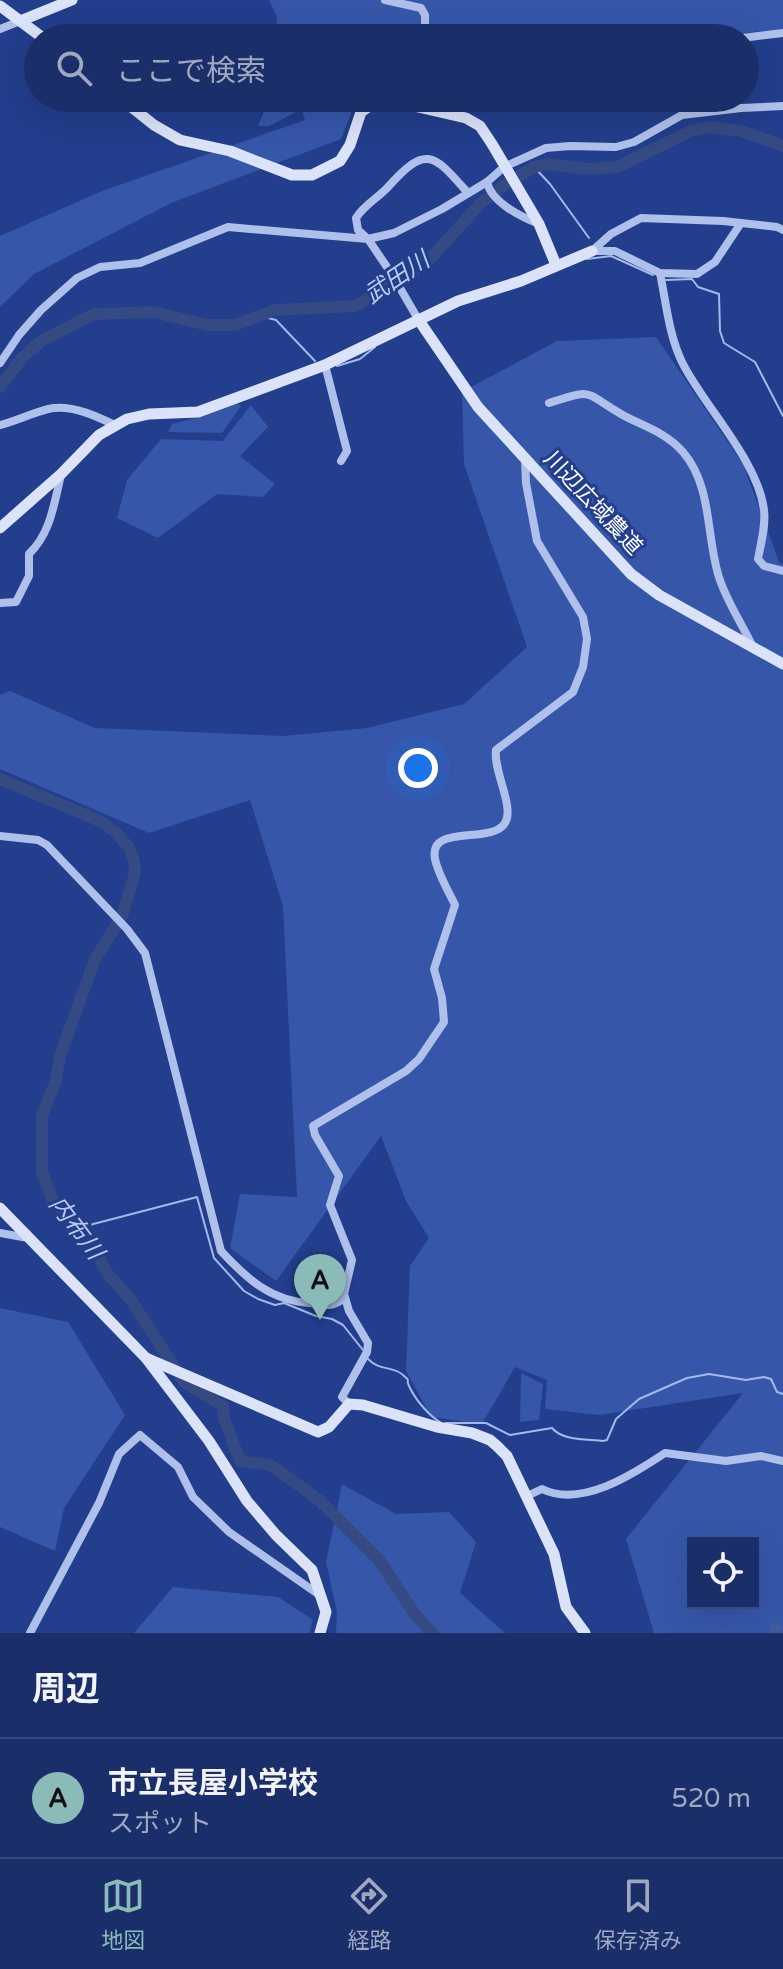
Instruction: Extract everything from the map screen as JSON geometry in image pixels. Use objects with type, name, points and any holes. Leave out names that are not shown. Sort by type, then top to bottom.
[{"type":"street","points":[[0,29],[72,0]]},
{"type":"street","points":[[385,0],[421,8],[425,24]]},
{"type":"street","points":[[0,6],[24,24]]},
{"type":"street","points":[[759,36],[783,33]]},
{"type":"street","points":[[759,108],[783,106]]},
{"type":"street","points":[[138,112],[180,140],[230,151],[292,175],[320,173],[340,161],[350,145],[361,112]]},
{"type":"street","points":[[438,112],[466,118],[480,126],[539,224],[556,265]]},
{"type":"street","points":[[0,363],[41,310],[77,278],[100,267],[140,263],[228,227],[368,239],[412,226],[487,185],[506,169],[539,150],[557,146],[616,147],[634,142],[682,115],[707,112]]},
{"type":"street","points":[[418,319],[405,293],[368,239],[358,230],[357,215],[412,163],[438,161],[468,193]]},
{"type":"street","points":[[487,185],[518,216],[539,224]]},
{"type":"street","points":[[0,528],[61,474],[99,435],[127,419],[149,414],[198,412],[325,365],[458,301],[521,281],[592,251],[611,234],[641,218],[741,223],[783,230]]},
{"type":"street","points":[[592,251],[615,251],[660,273],[697,274],[715,262],[741,223]]},
{"type":"street","points":[[660,273],[681,361],[729,435],[762,500],[765,513],[758,559],[764,566],[783,571]]},
{"type":"street","name":"川辺広域農道","points":[[418,319],[478,407],[631,574],[659,595],[783,664]]},
{"type":"street","points":[[325,365],[347,451],[341,461]]},
{"type":"street","points":[[549,403],[588,393],[624,416],[659,432],[683,452],[700,483],[718,573],[752,646]]},
{"type":"street","points":[[0,425],[55,408],[72,409],[115,425]]},
{"type":"street","points":[[525,459],[526,483],[537,541],[572,596],[587,629],[579,681],[569,697],[496,750],[498,773],[508,808],[508,818],[503,826],[487,833],[443,839],[437,845],[434,856],[455,905],[434,969],[442,998],[443,1024],[419,1059],[406,1071],[313,1126],[339,1176],[330,1205],[352,1260],[344,1289],[345,1298],[368,1343],[367,1352],[342,1397],[349,1404],[363,1405],[490,1440],[507,1456],[554,1554],[566,1607],[585,1633]]},
{"type":"street","points":[[0,603],[16,602],[29,576],[29,554],[38,546],[49,526],[61,474]]},
{"type":"street","points":[[0,836],[38,840],[47,845],[127,929],[145,953],[221,1251],[255,1286],[293,1303],[331,1307],[345,1298]]},
{"type":"street","points":[[0,1208],[146,1358],[209,1441],[247,1501],[312,1570],[326,1612],[320,1633]]},
{"type":"street","points":[[0,1233],[28,1238]]},
{"type":"street","points":[[146,1358],[318,1432],[329,1427],[349,1404]]},
{"type":"street","points":[[30,1633],[99,1503],[119,1454],[140,1435],[178,1467],[193,1497],[229,1532],[294,1574],[322,1597]]},
{"type":"street","points":[[527,1496],[542,1489],[563,1496],[597,1490],[665,1453],[726,1461],[761,1456],[783,1461]]},
{"type":"shaded area","points":[[269,0],[783,0],[783,34],[759,31],[759,24],[276,24],[277,17]]},
{"type":"shaded area","points":[[264,112],[296,112],[269,126],[258,126]]},
{"type":"shaded area","points":[[302,112],[352,112],[341,139],[171,203],[34,274],[0,307],[0,236],[102,191],[305,120]]},
{"type":"shaded area","points":[[656,337],[743,464],[779,562],[783,564],[783,1633],[654,1633],[626,1539],[743,1393],[599,1415],[545,1409],[547,1380],[515,1367],[482,1424],[431,1417],[406,1371],[410,1266],[429,1238],[406,1201],[381,1136],[276,1281],[230,1248],[240,1194],[297,1197],[283,906],[250,800],[149,833],[0,769],[0,695],[10,691],[95,728],[283,736],[367,728],[464,704],[527,647],[464,464],[462,392],[557,341]]},
{"type":"shaded area","points":[[236,401],[241,406],[222,433],[168,432],[172,424],[206,415]]},
{"type":"shaded area","points":[[251,405],[268,427],[240,456],[275,484],[263,497],[217,494],[158,538],[117,518],[127,480],[161,439],[223,441]]},
{"type":"shaded area","points":[[0,1308],[68,1322],[125,1415],[64,1508],[55,1551],[0,1527]]},
{"type":"shaded area","points":[[521,1373],[543,1384],[539,1420],[520,1422]]},
{"type":"shaded area","points":[[342,1484],[396,1514],[449,1512],[476,1542],[460,1593],[505,1633],[336,1633],[337,1612],[326,1562]]},
{"type":"shaded area","points":[[173,1587],[278,1597],[313,1620],[309,1633],[134,1633]]},
{"type":"waterway","name":"武田川","points":[[0,387],[22,358],[41,341],[94,314],[154,312],[207,325],[235,325],[275,310],[355,306],[407,277],[428,261],[481,203],[534,167],[548,164],[586,169],[617,167],[691,131],[709,127],[742,131],[783,146]]},
{"type":"waterway","points":[[534,167],[589,238]]},
{"type":"waterway","points":[[587,259],[611,256],[653,275]]},
{"type":"waterway","points":[[666,280],[692,279],[698,287],[719,294],[720,331],[724,343],[755,362],[783,416]]},
{"type":"waterway","points":[[260,316],[276,320],[315,361]]},
{"type":"waterway","points":[[337,366],[360,359],[375,347]]},
{"type":"waterway","name":"内布川","points":[[0,779],[100,821],[129,847],[134,861],[135,873],[122,916],[95,959],[42,1115],[42,1172],[53,1201],[75,1224],[108,1274],[131,1300],[184,1382],[223,1406],[224,1418],[240,1461],[271,1465],[319,1500],[379,1560],[414,1613],[432,1633]]},
{"type":"waterway","points":[[78,1228],[197,1197],[214,1258],[244,1291],[275,1305],[284,1303],[332,1319],[343,1325],[363,1350]]},
{"type":"waterway","points":[[368,1359],[377,1366],[403,1375],[418,1401],[440,1422]]},
{"type":"waterway","points":[[446,1423],[486,1423],[510,1435],[552,1428],[569,1437],[603,1441],[607,1440],[616,1419],[639,1399],[687,1378],[709,1374],[746,1380],[764,1377],[771,1379],[777,1392],[783,1394]]},
{"type":"tunnel","points":[[772,1633],[783,1620]]},
{"type":"place","name":"市立長屋小学校","points":[[320,1320]]}]
